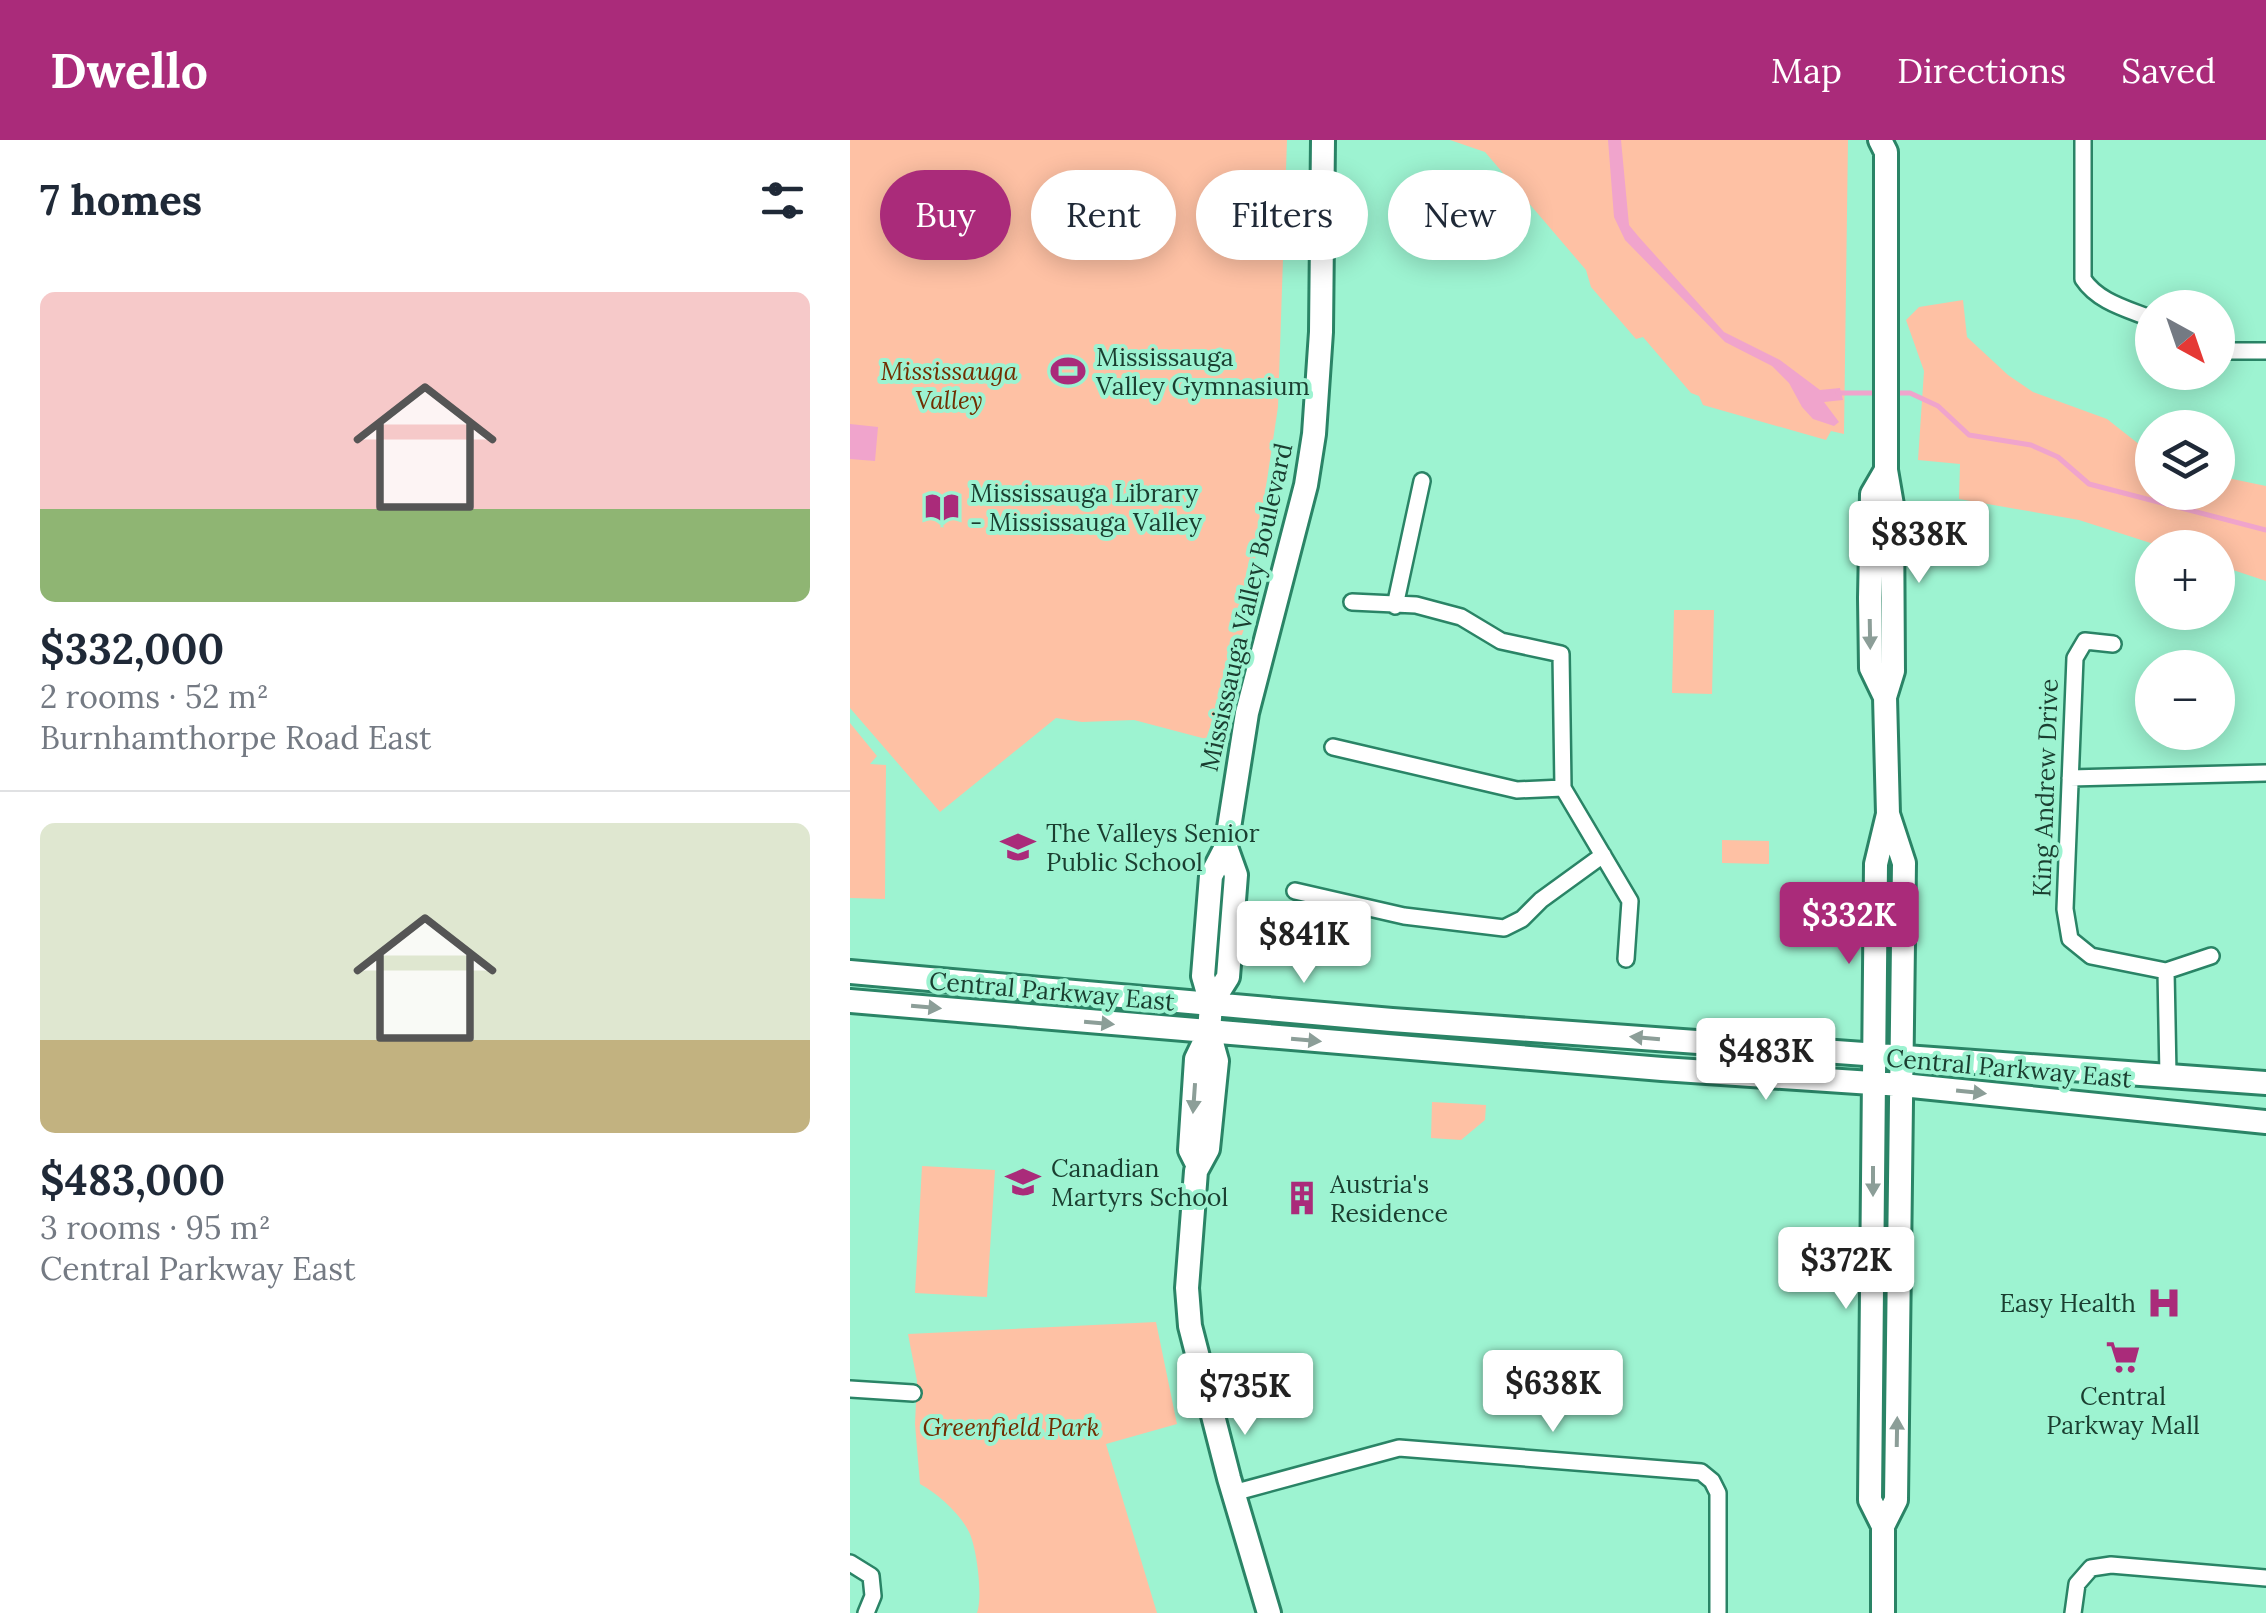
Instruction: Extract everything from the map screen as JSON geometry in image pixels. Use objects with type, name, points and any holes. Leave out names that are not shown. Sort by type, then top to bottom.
[{"type":"street","name":"Mississauga Valley Boulevard","points":[[1269,1613],[1188,1316],[1197,1164],[1190,1150],[1196,1059],[1209,1032],[1211,1004],[1228,977],[1236,875],[1226,847],[1247,713],[1306,484],[1314,434],[1321,332],[1323,140]]},
{"type":"street","points":[[2083,140],[2083,279],[2101,298],[2135,312]]},
{"type":"street","points":[[1883,1613],[1883,1526],[1870,1500],[1876,864],[1888,814],[1884,697],[1893,671],[1892,505],[1886,470],[1887,144]]},
{"type":"street","points":[[2235,350],[2266,352]]},
{"type":"street","points":[[1395,606],[1422,481]]},
{"type":"street","points":[[1352,602],[1416,604],[1461,617],[1502,641],[1560,654],[1562,788],[1630,900],[1626,959]]},
{"type":"street","name":"King Andrew Drive","points":[[2113,644],[2085,642],[2075,658],[2065,909],[2070,939],[2091,956],[2166,971]]},
{"type":"street","points":[[1332,747],[1517,790],[1562,788]]},
{"type":"street","points":[[2070,778],[2266,772]]},
{"type":"street","points":[[1883,1526],[1896,1500],[1903,1056],[1904,862],[1888,814]]},
{"type":"street","points":[[1296,891],[1404,916],[1504,928],[1522,919],[1603,856]]},
{"type":"street","points":[[2168,1075],[2166,971],[2211,956]]},
{"type":"street","name":"Central Parkway East","points":[[850,972],[1211,1004],[2266,1083]]},
{"type":"street","name":"Central Parkway East","points":[[850,1001],[1902,1085],[2266,1122]]},
{"type":"street","points":[[850,1389],[913,1393]]},
{"type":"street","points":[[1233,1492],[1398,1448],[1701,1472],[1712,1481],[1718,1494],[1718,1613]]},
{"type":"street","points":[[850,1563],[871,1576],[873,1596],[866,1613]]},
{"type":"street","points":[[2073,1613],[2077,1584],[2091,1568],[2111,1564],[2266,1578]]},
{"type":"green space","name":"Mississauga Valley","points":[[850,140],[1287,140],[1286,170],[1196,170],[1196,260],[1283,260],[1278,407],[1245,626],[1206,739],[1134,720],[1082,722],[1056,718],[940,812],[850,708]]},
{"type":"green space","points":[[1450,140],[1848,140],[1844,434],[1831,431],[1826,440],[1703,405],[1643,337],[1636,339],[1591,287],[1586,270],[1531,206],[1531,170],[1500,170],[1485,152]]},
{"type":"green space","points":[[1963,300],[1967,337],[2008,375],[2033,392],[2107,419],[2135,441],[2135,510],[2235,510],[2235,480],[2266,486],[2266,581],[2235,571],[2235,530],[2135,530],[2135,538],[2079,520],[1959,499],[1960,464],[1918,460],[1924,371],[1906,320],[1919,307]]},
{"type":"green space","points":[[1674,610],[1714,610],[1712,694],[1672,693]]},
{"type":"green space","points":[[850,723],[877,756],[870,764],[886,765],[885,899],[850,898]]},
{"type":"green space","points":[[1722,840],[1769,841],[1769,864],[1722,863]]},
{"type":"green space","points":[[1432,1102],[1486,1105],[1485,1120],[1461,1140],[1431,1138]]},
{"type":"green space","points":[[922,1166],[995,1170],[987,1297],[915,1293]]},
{"type":"green space","name":"Greenfield Park","points":[[1156,1322],[1177,1424],[1106,1444],[1157,1613],[977,1613],[978,1574],[970,1534],[948,1505],[920,1484],[915,1424],[917,1381],[908,1334]]},
{"type":"shaded area","points":[[1608,140],[1621,140],[1629,225],[1638,236],[1724,332],[1780,360],[1820,390],[1840,388],[1843,400],[1824,402],[1839,422],[1834,426],[1813,419],[1789,383],[1772,366],[1725,342],[1625,240],[1614,217]]},
{"type":"shaded area","points":[[850,424],[878,427],[875,461],[850,459]]},
{"type":"waterway","points":[[1838,393],[1877,393]]},
{"type":"waterway","points":[[1893,393],[1910,393],[1938,406],[1969,435],[2031,445],[2058,457],[2089,484],[2266,530]]},
{"type":"place","name":"Mississauga Valley Gymnasium","points":[[1068,371]]},
{"type":"place","name":"Mississauga Library - Mississauga Valley","points":[[942,507]]},
{"type":"place","name":"The Valleys Senior Public School","points":[[1018,847]]},
{"type":"place","name":"Canadian Martyrs School","points":[[1023,1182]]},
{"type":"place","name":"Austria's Residence","points":[[1302,1198]]},
{"type":"place","name":"Easy Health","points":[[2164,1303]]},
{"type":"place","name":"Central Parkway Mall","points":[[2123,1357]]}]
